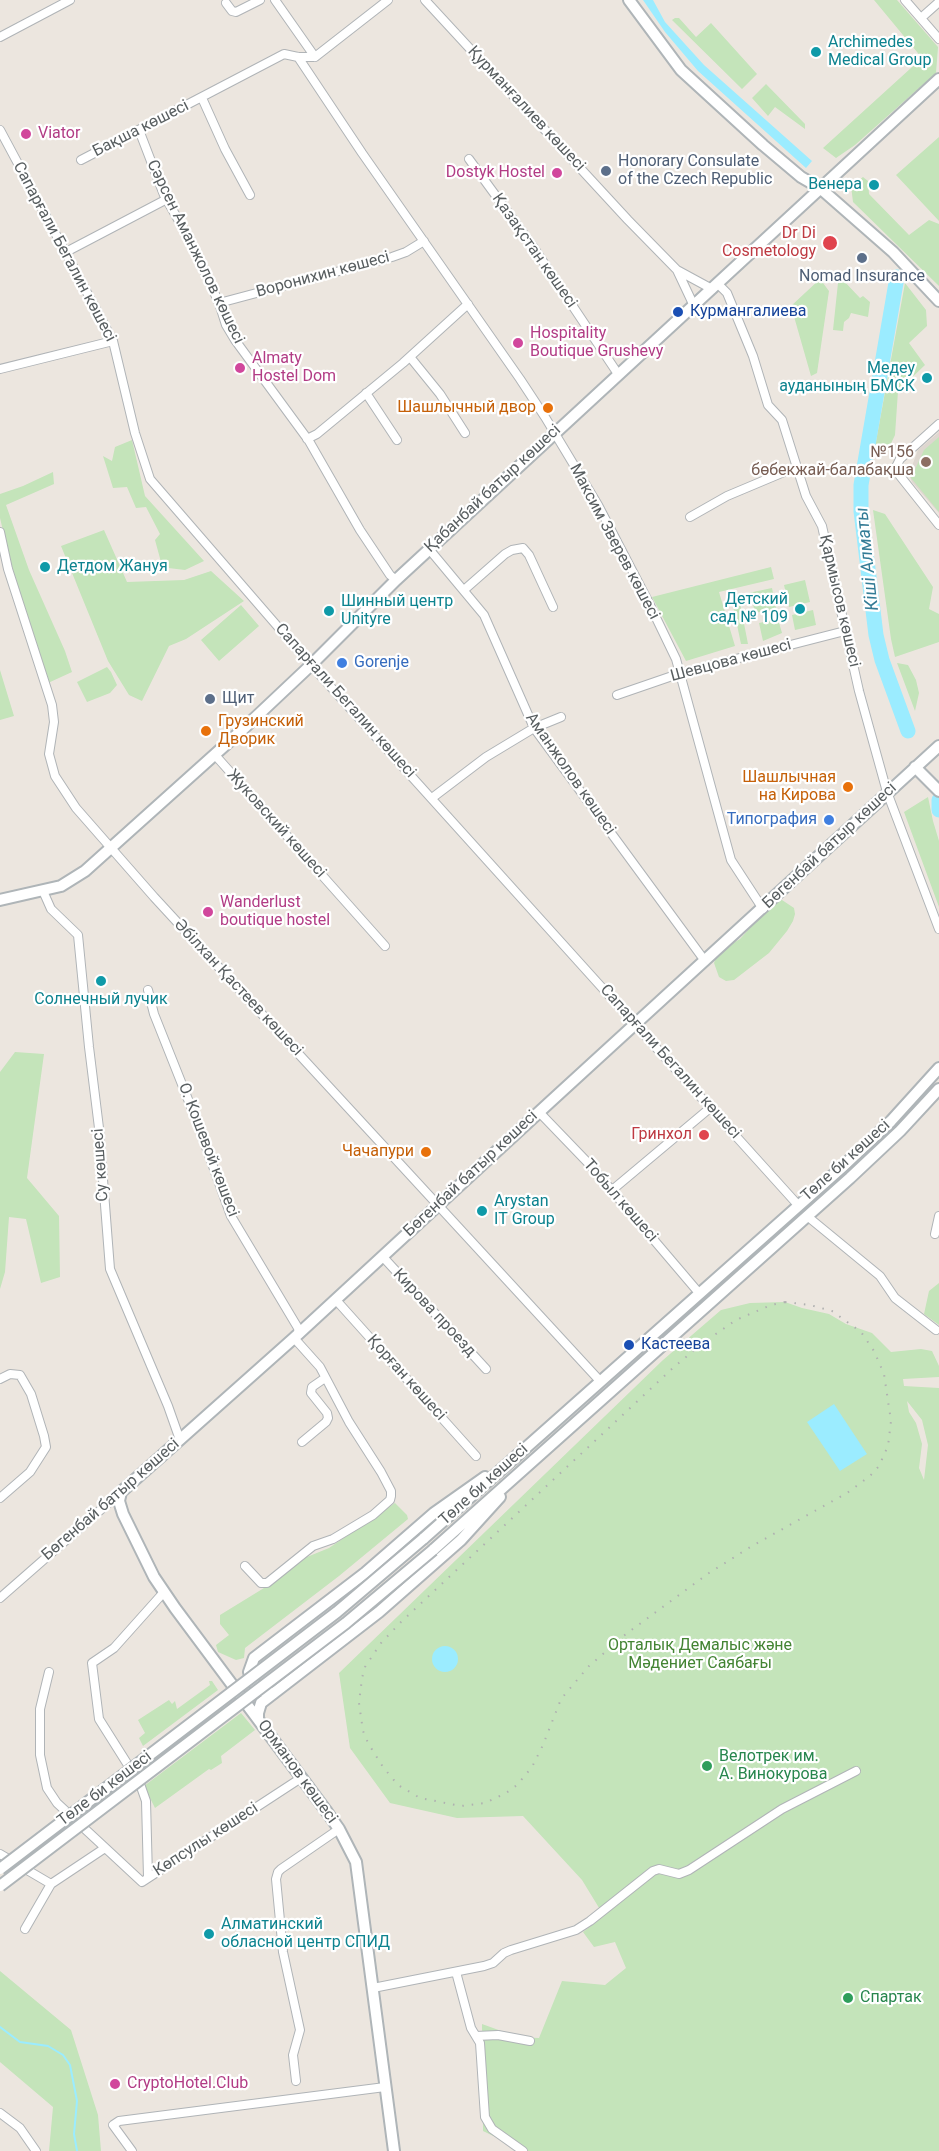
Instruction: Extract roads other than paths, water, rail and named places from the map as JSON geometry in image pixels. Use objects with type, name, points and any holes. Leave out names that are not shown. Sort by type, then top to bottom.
[{"type":"street","points":[[0,37],[70,0]]},
{"type":"street","points":[[226,3],[232,11],[236,12],[260,0]]},
{"type":"street","points":[[275,0],[315,57],[388,0]]},
{"type":"street","name":"Қурманғалиев көшесі","points":[[425,0],[677,270]]},
{"type":"street","points":[[629,0],[681,70],[801,177],[820,188],[893,252],[939,302]]},
{"type":"street","points":[[905,0],[939,39]]},
{"type":"street","points":[[921,18],[939,2]]},
{"type":"street","name":"Бақша көшесі","points":[[81,160],[284,54],[315,57]]},
{"type":"street","name":"Максим Зверев көшесі","points":[[298,57],[545,417],[598,505],[647,598],[681,673],[714,805],[731,860],[763,909]]},
{"type":"street","name":"Қабанбай батыр көшесі","points":[[0,900],[61,886],[85,871],[215,755],[429,549],[939,79]]},
{"type":"street","name":"Бақша көшесі","points":[[202,98],[225,149],[250,195]]},
{"type":"street","name":"Сапарғали Бегалин көшесі","points":[[0,130],[113,341],[135,433],[150,479],[311,665],[798,1204]]},
{"type":"street","name":"Сәрсен Аманжолов көшесі","points":[[139,130],[167,199],[219,303],[226,325],[307,439],[360,530],[390,575],[396,580]]},
{"type":"street","name":"Қазақстан көшесі","points":[[470,159],[534,248],[618,374]]},
{"type":"street","points":[[66,252],[167,199]]},
{"type":"street","name":"Воронихин көшесі","points":[[219,303],[392,257],[424,241]]},
{"type":"street","points":[[677,270],[715,286]]},
{"type":"street","points":[[677,270],[694,306]]},
{"type":"street","name":"Қармысов көшесі","points":[[715,286],[727,293],[753,356],[768,405],[782,420],[806,496],[822,526],[845,631],[887,792],[939,929]]},
{"type":"street","points":[[307,439],[317,434],[410,357],[468,304]]},
{"type":"street","points":[[0,369],[113,341]]},
{"type":"street","points":[[410,357],[440,394],[465,434]]},
{"type":"street","points":[[366,393],[397,440]]},
{"type":"street","points":[[939,424],[900,459],[897,465],[900,476],[939,525]]},
{"type":"street","points":[[690,517],[727,496],[796,467]]},
{"type":"street","name":"Әбілхан Қастеев көшесі","points":[[0,532],[8,569],[52,705],[54,722],[50,754],[55,776],[76,808],[110,848],[600,1381]]},
{"type":"street","points":[[464,590],[505,554],[523,548],[529,555],[553,607]]},
{"type":"street","name":"Аманжолов көшесі","points":[[429,549],[464,590],[488,624],[534,728],[705,961]]},
{"type":"street","name":"Шевцова көшесі","points":[[617,695],[681,673],[845,631]]},
{"type":"street","points":[[432,798],[486,757],[534,728],[561,717]]},
{"type":"street","name":"Бөгенбай батыр көшесі","points":[[0,1598],[297,1336],[939,746]]},
{"type":"street","name":"Жуковский көшесі","points":[[215,755],[385,946]]},
{"type":"street","points":[[915,767],[939,791]]},
{"type":"street","name":"Су көшесі","points":[[43,891],[51,909],[78,935],[88,1047],[99,1128],[110,1269],[180,1440]]},
{"type":"street","name":"О. Кошевой көшесі","points":[[148,990],[154,1014],[231,1216],[298,1328],[297,1336],[320,1367],[349,1422],[391,1491],[390,1500],[373,1515],[333,1539],[313,1546],[267,1583],[261,1583],[245,1566]]},
{"type":"street","name":"Төле би көшесі","points":[[0,1869],[319,1625],[423,1539],[891,1121],[939,1068]]},
{"type":"street","name":"Төле би көшесі","points":[[0,1886],[346,1623],[433,1550],[807,1216],[900,1131],[939,1089]]},
{"type":"street","points":[[611,1191],[710,1108]]},
{"type":"street","name":"Тобыл көшесі","points":[[539,1112],[591,1166],[699,1293]]},
{"type":"street","points":[[807,1216],[880,1276],[895,1298],[936,1330]]},
{"type":"street","points":[[935,1234],[939,1216]]},
{"type":"street","name":"Кирова проезд","points":[[382,1257],[486,1369]]},
{"type":"street","name":"Қорған көшесі","points":[[336,1300],[476,1456]]},
{"type":"street","points":[[0,1379],[10,1374],[20,1375],[31,1394],[46,1446],[30,1472],[0,1498]]},
{"type":"street","points":[[302,1442],[328,1418],[327,1413],[311,1393],[312,1387],[325,1378]]},
{"type":"street","points":[[274,1693],[262,1691],[252,1681],[249,1672],[255,1658],[365,1573],[434,1513],[513,1459]]},
{"type":"street","points":[[258,1719],[258,1707],[261,1703],[379,1612],[461,1540],[524,1469]]},
{"type":"street","name":"Орманов көшесі","points":[[121,1492],[119,1501],[123,1514],[154,1577],[339,1829],[356,1862],[394,2151]]},
{"type":"street","points":[[148,1877],[146,1801],[140,1784],[99,1719],[92,1663],[114,1648],[164,1592]]},
{"type":"street","name":"Көпсулы көшесі","points":[[49,1672],[40,1709],[40,1755],[47,1788],[57,1803],[142,1882],[301,1778]]},
{"type":"street","points":[[373,1988],[484,1966],[493,1963],[511,1950],[576,1930],[590,1922],[653,1871],[659,1869],[679,1874],[689,1870],[782,1809],[856,1771]]},
{"type":"street","points":[[296,2081],[293,2055],[300,2030],[283,1952],[276,1879],[281,1869],[339,1829]]},
{"type":"street","points":[[25,1929],[51,1884],[105,1848]]},
{"type":"street","points":[[0,1854],[51,1884]]},
{"type":"street","points":[[456,1972],[471,2028],[480,2043],[484,2117],[492,2129],[523,2151]]},
{"type":"street","points":[[476,2036],[498,2035],[530,2041]]},
{"type":"street","points":[[132,2151],[113,2125],[120,2121],[385,2086]]},
{"type":"street","points":[[0,2113],[20,2128],[36,2151]]},
{"type":"water","points":[[643,0],[653,0],[665,22],[704,65],[812,161],[806,168],[698,71],[665,32]]},
{"type":"water","points":[[834,1404],[867,1454],[840,1471],[807,1422]]},
{"type":"water","points":[[445,1646],[454,1650],[458,1659],[454,1668],[445,1672],[436,1668],[432,1659],[436,1650]]},
{"type":"waterway","name":"Кіші Алматы","points":[[897,277],[861,485],[861,511],[876,635],[882,660],[908,731]]},
{"type":"waterway","name":"Кіші Алматы","points":[[939,800],[939,810]]},
{"type":"waterway","points":[[0,2027],[20,2042],[48,2046],[63,2055],[70,2065],[77,2101],[74,2134],[77,2151]]},
{"type":"railway","points":[[785,1302],[832,1311],[861,1332],[874,1351],[884,1374],[891,1421],[888,1446],[879,1466],[870,1476],[847,1493],[709,1573],[626,1634],[589,1666],[561,1699],[532,1767],[517,1785],[506,1793],[485,1803],[461,1806],[420,1798],[398,1785],[368,1743],[363,1731],[359,1703],[365,1667],[381,1643],[674,1367],[736,1320],[771,1305],[785,1302]]},
{"type":"place","name":"Archimedes Medical Group","points":[[816,52]]},
{"type":"place","name":"Viator","points":[[26,134]]},
{"type":"place","name":"Honorary Consulate of the Czech Republic","points":[[606,171]]},
{"type":"place","name":"Dostyk Hostel","points":[[557,173]]},
{"type":"place","name":"Венера","points":[[874,185]]},
{"type":"place","name":"Dr Di Cosmetology","points":[[830,243]]},
{"type":"place","name":"Nomad Insurance","points":[[862,258]]},
{"type":"place","name":"Курмангалиева","points":[[678,312]]},
{"type":"place","name":"Hospitality Boutique Grushevy","points":[[518,343]]},
{"type":"place","name":"Almaty Hostel Dom","points":[[240,368]]},
{"type":"place","name":"Медеу ауданының БМСК","points":[[927,378]]},
{"type":"place","name":"Шашлычный двор","points":[[548,408]]},
{"type":"place","name":"№156 бөбекжай-балабақша","points":[[926,462]]},
{"type":"place","name":"Детдом Жануя","points":[[45,567]]},
{"type":"place","name":"Детский сад № 109","points":[[800,609]]},
{"type":"place","name":"Шинный центр Unityre","points":[[329,611]]},
{"type":"place","name":"Gorenje","points":[[342,663]]},
{"type":"place","name":"Щит","points":[[210,699]]},
{"type":"place","name":"Грузинский Дворик","points":[[206,731]]},
{"type":"place","name":"Шашлычная на Кирова","points":[[848,787]]},
{"type":"place","name":"Типография","points":[[829,820]]},
{"type":"place","name":"Wanderlust boutique hostel","points":[[208,912]]},
{"type":"place","name":"Солнечный лучик","points":[[101,981]]},
{"type":"place","name":"Гринхол","points":[[704,1135]]},
{"type":"place","name":"Чачапури","points":[[426,1152]]},
{"type":"place","name":"Arystan IT Group","points":[[482,1211]]},
{"type":"place","name":"Кастеева","points":[[629,1345]]},
{"type":"place","name":"Велотрек им. А. Винокурова","points":[[707,1766]]},
{"type":"place","name":"Алматинский обласной центр СПИД","points":[[209,1934]]},
{"type":"place","name":"Спартак","points":[[848,1998]]},
{"type":"place","name":"CryptoHotel.Club","points":[[115,2084]]},
{"type":"park label","name":"Орталық Демалыс және Мәдениет Саябағы","points":[[700,1655]]}]
